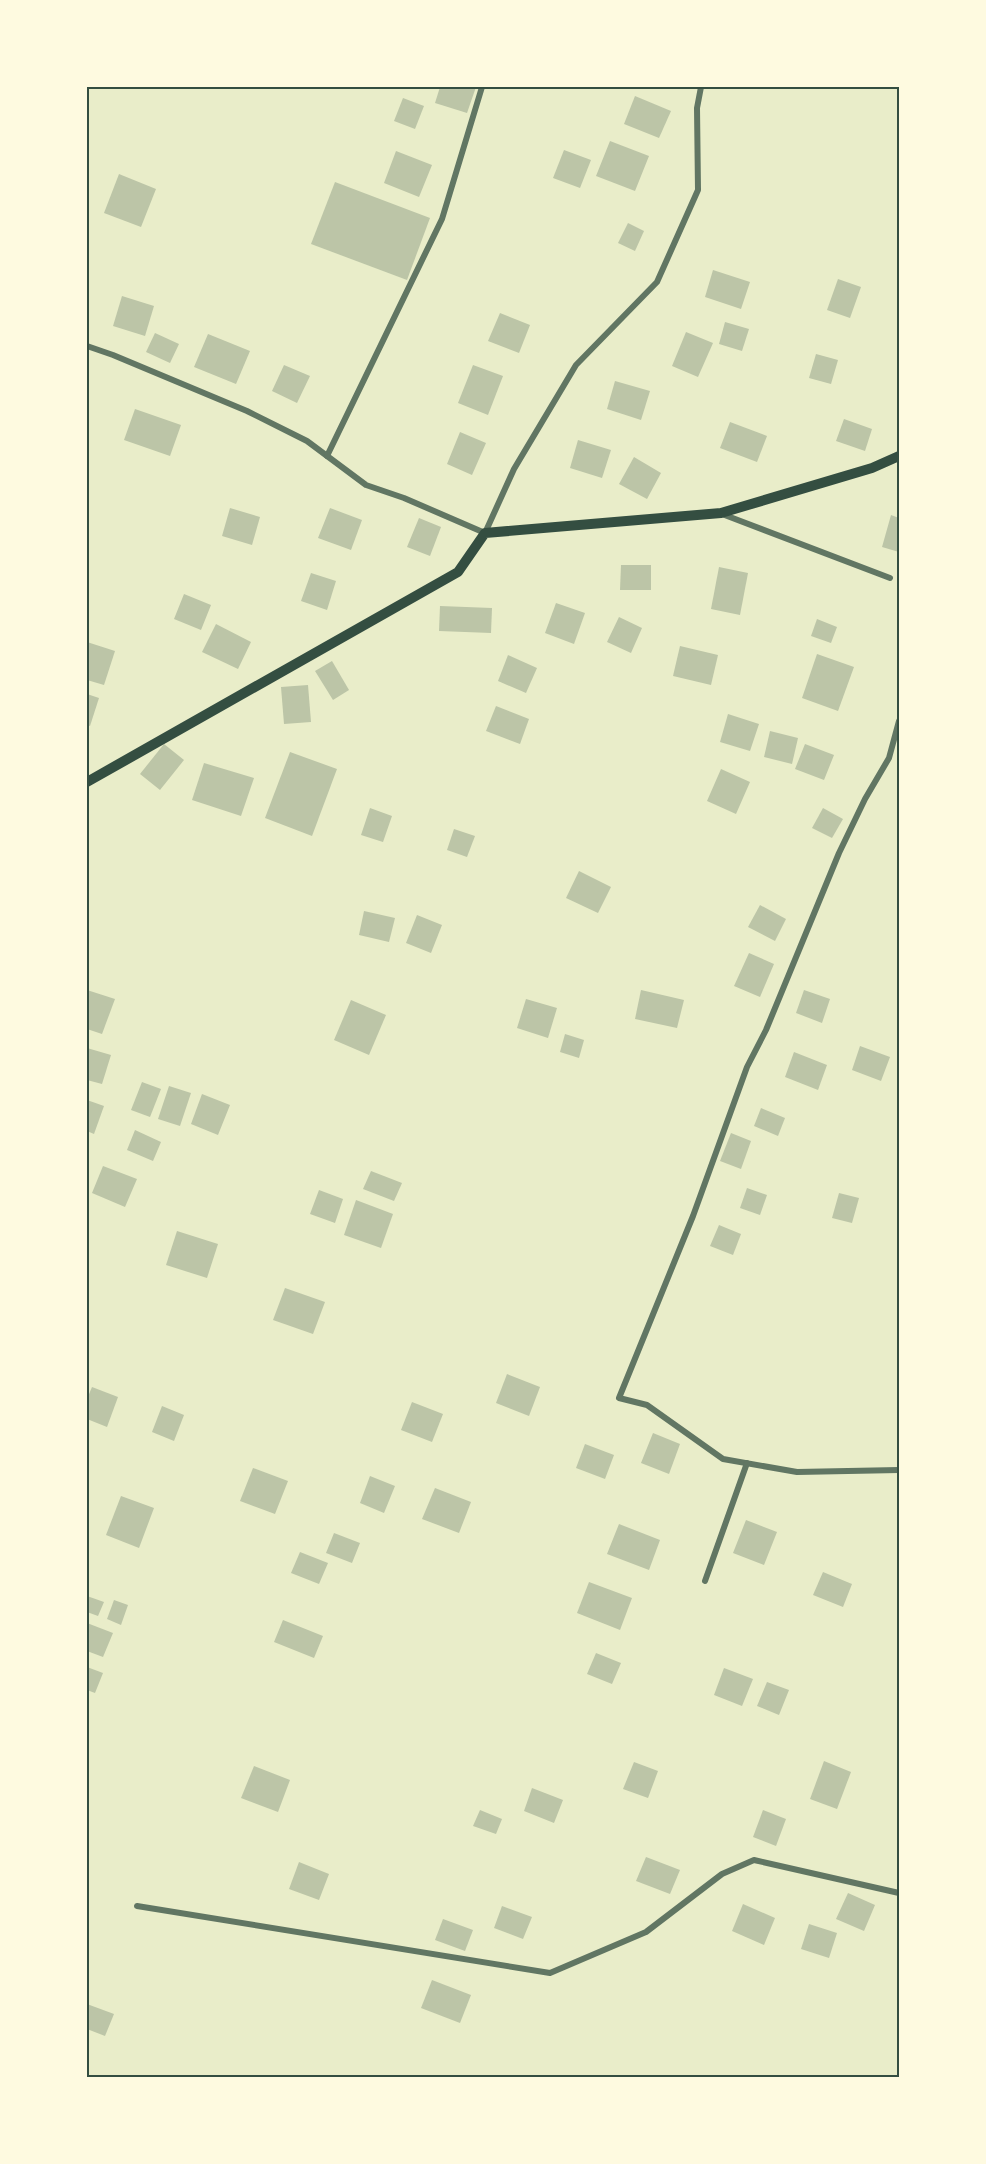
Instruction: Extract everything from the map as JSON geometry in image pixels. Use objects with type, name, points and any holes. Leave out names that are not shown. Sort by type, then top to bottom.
[{"type":"main road","points":[[87,782],[458,572],[485,533],[721,513],[872,468],[899,456]]},
{"type":"street","points":[[327,456],[442,219],[482,87]]},
{"type":"street","points":[[87,346],[247,411],[307,441],[366,485],[404,498],[485,533],[514,469],[576,365],[657,282],[698,190],[697,108],[701,87]]},
{"type":"street","points":[[721,513],[890,578]]},
{"type":"street","points":[[899,720],[889,758],[864,799],[839,853],[770,1020],[747,1067],[693,1216],[619,1398],[648,1405],[723,1459],[797,1472],[899,1470]]},
{"type":"street","points":[[705,1581],[747,1463]]},
{"type":"street","points":[[137,1906],[550,1973],[646,1932],[722,1874],[754,1860],[899,1893]]},
{"type":"building","points":[[440,87],[476,87],[467,113],[435,103]]},
{"type":"building","points":[[635,96],[671,111],[659,138],[624,124]]},
{"type":"building","points":[[403,98],[424,106],[415,129],[394,121]]},
{"type":"building","points":[[610,141],[649,156],[635,191],[596,176]]},
{"type":"building","points":[[564,150],[591,160],[580,188],[553,178]]},
{"type":"building","points":[[396,151],[432,165],[419,197],[384,183]]},
{"type":"building","points":[[119,174],[156,189],[141,227],[104,213]]},
{"type":"building","points":[[335,182],[430,218],[407,280],[311,244]]},
{"type":"building","points":[[628,223],[644,231],[635,251],[618,243]]},
{"type":"building","points":[[713,270],[750,282],[741,309],[705,297]]},
{"type":"building","points":[[838,279],[861,287],[850,318],[827,310]]},
{"type":"building","points":[[122,296],[154,306],[145,336],[113,326]]},
{"type":"building","points":[[500,313],[530,325],[519,353],[488,341]]},
{"type":"building","points":[[725,322],[749,329],[742,351],[719,344]]},
{"type":"building","points":[[686,332],[713,343],[698,377],[672,366]]},
{"type":"building","points":[[155,333],[179,344],[170,363],[146,352]]},
{"type":"building","points":[[208,334],[250,351],[236,384],[194,367]]},
{"type":"building","points":[[816,354],[838,360],[831,384],[809,378]]},
{"type":"building","points":[[284,365],[310,376],[297,403],[272,391]]},
{"type":"building","points":[[473,365],[503,376],[488,415],[458,403]]},
{"type":"building","points":[[615,381],[650,391],[641,420],[607,409]]},
{"type":"building","points":[[135,409],[181,425],[170,456],[124,440]]},
{"type":"building","points":[[844,419],[872,429],[865,451],[836,441]]},
{"type":"building","points":[[730,422],[767,436],[757,462],[720,448]]},
{"type":"building","points":[[460,432],[486,443],[472,475],[447,464]]},
{"type":"building","points":[[578,440],[611,450],[602,478],[570,468]]},
{"type":"building","points":[[634,457],[661,473],[647,499],[619,484]]},
{"type":"building","points":[[230,508],[260,517],[252,545],[222,536]]},
{"type":"building","points":[[330,508],[362,520],[351,550],[318,538]]},
{"type":"building","points":[[891,515],[899,518],[899,552],[882,547]]},
{"type":"building","points":[[419,518],[441,527],[430,556],[407,547]]},
{"type":"building","points":[[621,565],[651,565],[651,590],[620,590]]},
{"type":"building","points":[[719,567],[748,573],[740,615],[711,609]]},
{"type":"building","points":[[311,573],[336,581],[327,610],[301,601]]},
{"type":"building","points":[[184,594],[211,605],[201,630],[174,619]]},
{"type":"building","points":[[556,603],[585,613],[574,644],[545,633]]},
{"type":"building","points":[[440,606],[492,608],[491,633],[439,631]]},
{"type":"building","points":[[619,617],[642,628],[631,653],[607,642]]},
{"type":"building","points":[[817,619],[837,627],[831,643],[811,636]]},
{"type":"building","points":[[216,624],[251,642],[238,669],[202,652]]},
{"type":"building","points":[[87,642],[115,651],[104,685],[87,680]]},
{"type":"building","points":[[680,646],[718,655],[711,685],[673,676]]},
{"type":"building","points":[[817,654],[854,667],[838,711],[802,698]]},
{"type":"building","points":[[508,655],[537,668],[526,693],[498,681]]},
{"type":"building","points":[[332,661],[349,690],[333,700],[315,671]]},
{"type":"building","points":[[308,685],[311,722],[284,724],[281,687]]},
{"type":"building","points":[[87,694],[99,698],[90,726],[87,725]]},
{"type":"building","points":[[496,706],[529,719],[520,744],[486,731]]},
{"type":"building","points":[[728,714],[759,724],[750,751],[720,742]]},
{"type":"building","points":[[770,731],[798,738],[792,764],[764,757]]},
{"type":"building","points":[[164,744],[184,760],[160,790],[140,774]]},
{"type":"building","points":[[805,744],[834,755],[824,780],[795,769]]},
{"type":"building","points":[[290,752],[337,769],[312,836],[265,818]]},
{"type":"building","points":[[204,763],[254,778],[241,816],[192,800]]},
{"type":"building","points":[[721,769],[750,782],[736,814],[707,801]]},
{"type":"building","points":[[370,808],[392,816],[383,842],[361,835]]},
{"type":"building","points":[[823,808],[843,819],[832,838],[812,828]]},
{"type":"building","points":[[454,829],[475,836],[467,857],[447,850]]},
{"type":"building","points":[[579,871],[611,887],[598,913],[566,898]]},
{"type":"building","points":[[760,905],[786,919],[775,941],[748,927]]},
{"type":"building","points":[[364,911],[395,918],[389,942],[359,935]]},
{"type":"building","points":[[417,915],[442,925],[431,953],[406,943]]},
{"type":"building","points":[[749,953],[774,964],[760,997],[734,986]]},
{"type":"building","points":[[87,990],[115,999],[102,1034],[87,1029]]},
{"type":"building","points":[[641,990],[684,1000],[677,1028],[635,1019]]},
{"type":"building","points":[[804,990],[830,999],[822,1023],[796,1013]]},
{"type":"building","points":[[526,999],[557,1008],[548,1038],[517,1028]]},
{"type":"building","points":[[351,1000],[386,1015],[369,1055],[334,1040]]},
{"type":"building","points":[[565,1034],[584,1040],[579,1058],[560,1052]]},
{"type":"building","points":[[860,1046],[890,1057],[881,1081],[852,1070]]},
{"type":"building","points":[[87,1048],[111,1055],[102,1084],[87,1080]]},
{"type":"building","points":[[794,1052],[827,1065],[818,1090],[785,1077]]},
{"type":"building","points":[[142,1082],[161,1089],[150,1117],[131,1110]]},
{"type":"building","points":[[169,1086],[191,1093],[180,1126],[158,1119]]},
{"type":"building","points":[[202,1094],[230,1105],[218,1135],[191,1124]]},
{"type":"building","points":[[87,1100],[104,1106],[94,1134],[87,1131]]},
{"type":"building","points":[[761,1108],[785,1118],[778,1136],[754,1126]]},
{"type":"building","points":[[135,1130],[161,1142],[153,1161],[127,1150]]},
{"type":"building","points":[[731,1133],[751,1141],[741,1169],[720,1161]]},
{"type":"building","points":[[103,1166],[137,1179],[125,1207],[92,1193]]},
{"type":"building","points":[[371,1171],[402,1183],[394,1201],[363,1189]]},
{"type":"building","points":[[747,1188],[767,1195],[760,1215],[740,1208]]},
{"type":"building","points":[[319,1190],[343,1199],[335,1223],[310,1214]]},
{"type":"building","points":[[839,1193],[859,1198],[852,1223],[832,1218]]},
{"type":"building","points":[[356,1200],[393,1214],[381,1248],[344,1235]]},
{"type":"building","points":[[719,1225],[741,1234],[733,1255],[710,1246]]},
{"type":"building","points":[[177,1231],[218,1244],[207,1278],[166,1265]]},
{"type":"building","points":[[285,1288],[325,1302],[313,1334],[273,1320]]},
{"type":"building","points":[[507,1374],[540,1387],[529,1416],[496,1403]]},
{"type":"building","points":[[92,1387],[118,1397],[107,1427],[87,1419],[87,1399]]},
{"type":"building","points":[[412,1402],[443,1414],[432,1442],[401,1430]]},
{"type":"building","points":[[162,1406],[184,1415],[174,1441],[152,1432]]},
{"type":"building","points":[[653,1433],[680,1444],[669,1474],[641,1463]]},
{"type":"building","points":[[585,1444],[614,1455],[605,1479],[576,1468]]},
{"type":"building","points":[[253,1468],[288,1481],[275,1514],[240,1501]]},
{"type":"building","points":[[370,1476],[395,1486],[384,1513],[360,1503]]},
{"type":"building","points":[[435,1488],[471,1502],[459,1533],[422,1519]]},
{"type":"building","points":[[121,1496],[154,1508],[139,1548],[106,1535]]},
{"type":"building","points":[[746,1520],[777,1532],[764,1565],[733,1553]]},
{"type":"building","points":[[619,1524],[660,1540],[649,1570],[607,1554]]},
{"type":"building","points":[[334,1533],[360,1543],[352,1563],[326,1553]]},
{"type":"building","points":[[300,1552],[328,1563],[319,1584],[291,1573]]},
{"type":"building","points":[[823,1572],[852,1584],[843,1607],[813,1595]]},
{"type":"building","points":[[589,1582],[632,1598],[620,1630],[577,1613]]},
{"type":"building","points":[[87,1596],[104,1602],[98,1616],[87,1612]]},
{"type":"building","points":[[114,1600],[128,1605],[121,1625],[107,1619]]},
{"type":"building","points":[[283,1620],[323,1636],[314,1658],[274,1642]]},
{"type":"building","points":[[87,1623],[113,1633],[103,1657],[87,1651]]},
{"type":"building","points":[[596,1653],[621,1663],[612,1684],[587,1674]]},
{"type":"building","points":[[87,1667],[103,1673],[95,1693],[87,1690]]},
{"type":"building","points":[[724,1668],[753,1679],[742,1706],[714,1695]]},
{"type":"building","points":[[767,1682],[789,1690],[779,1715],[757,1706]]},
{"type":"building","points":[[824,1761],[851,1772],[837,1809],[810,1799]]},
{"type":"building","points":[[634,1762],[658,1771],[648,1798],[623,1789]]},
{"type":"building","points":[[254,1766],[290,1780],[278,1812],[241,1798]]},
{"type":"building","points":[[532,1788],[563,1800],[554,1823],[524,1811]]},
{"type":"building","points":[[480,1810],[502,1819],[496,1834],[473,1826]]},
{"type":"building","points":[[763,1810],[786,1819],[776,1846],[753,1837]]},
{"type":"building","points":[[646,1857],[680,1870],[670,1894],[636,1881]]},
{"type":"building","points":[[299,1862],[329,1874],[319,1900],[289,1889]]},
{"type":"building","points":[[848,1893],[875,1905],[864,1931],[836,1919]]},
{"type":"building","points":[[743,1904],[775,1918],[764,1945],[732,1931]]},
{"type":"building","points":[[502,1906],[532,1917],[523,1939],[494,1928]]},
{"type":"building","points":[[443,1919],[473,1930],[465,1951],[435,1940]]},
{"type":"building","points":[[809,1924],[837,1933],[829,1958],[801,1949]]},
{"type":"building","points":[[432,1980],[471,1995],[460,2023],[421,2008]]},
{"type":"building","points":[[87,2004],[114,2014],[105,2036],[87,2029]]}]
